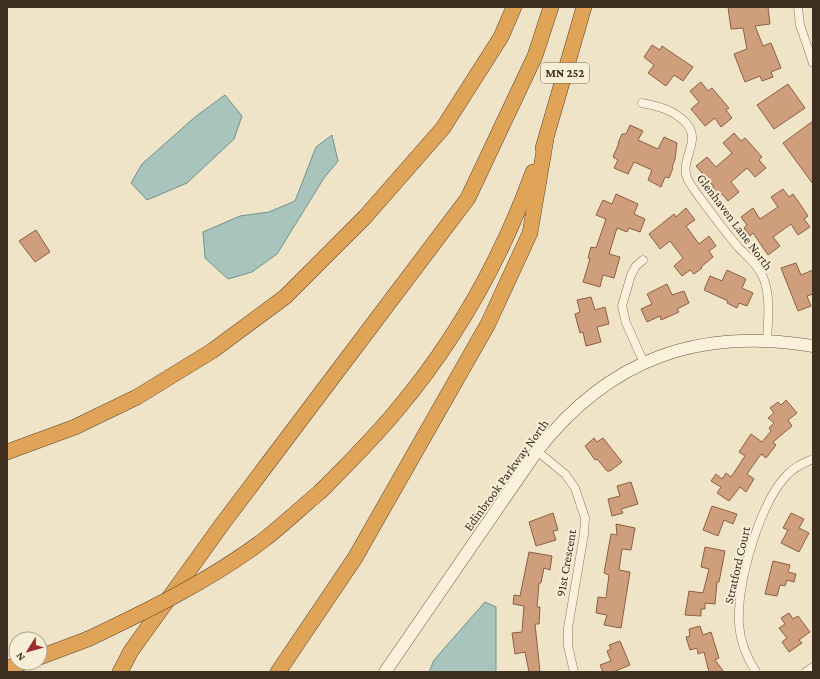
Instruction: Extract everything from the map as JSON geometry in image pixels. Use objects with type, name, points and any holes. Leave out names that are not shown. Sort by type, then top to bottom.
[{"type":"highway","points":[[7,452],[75,427],[136,397],[212,351],[284,297],[365,218],[443,128],[501,37],[514,7]]},
{"type":"highway","points":[[120,672],[131,651],[223,523],[468,198],[535,56],[551,7]]},
{"type":"highway","name":"MN 252","points":[[546,139],[584,7]]},
{"type":"highway","points":[[48,654],[88,639],[158,606],[210,575],[265,539],[321,491],[357,456],[398,409],[435,360],[469,308],[498,254],[524,197],[546,139]]},
{"type":"highway","points":[[278,672],[355,558],[488,324],[530,233],[546,139]]},
{"type":"street","points":[[798,7],[802,32],[813,63]]},
{"type":"street","name":"Glenhaven Lane North","points":[[642,104],[658,106],[673,112],[686,123],[692,132],[692,143],[685,162],[685,171],[688,180],[722,229],[756,266],[763,277],[768,296],[767,340]]},
{"type":"street","points":[[643,260],[631,275],[622,306],[626,323],[644,363]]},
{"type":"street","name":"Edinbrook Parkway North","points":[[385,672],[536,451],[564,419],[585,399],[611,381],[644,363],[668,353],[717,342],[767,340],[813,346]]},
{"type":"street","name":"91st Crescent","points":[[536,451],[565,474],[575,488],[585,518],[584,534],[568,628],[568,646],[574,672]]},
{"type":"street","name":"Stratford Court","points":[[756,672],[747,657],[739,625],[739,608],[754,538],[770,499],[779,484],[799,465],[813,459]]},
{"type":"street","points":[[806,672],[813,667]]},
{"type":"water","points":[[225,95],[242,116],[234,139],[187,183],[147,200],[131,183],[142,164],[195,117]]},
{"type":"water","points":[[332,135],[338,161],[324,178],[277,254],[252,272],[228,279],[205,258],[203,232],[240,216],[269,212],[295,201],[316,147]]},
{"type":"water","points":[[485,602],[496,607],[496,672],[429,672],[434,660]]},
{"type":"building","points":[[728,7],[768,7],[770,24],[755,26],[763,46],[771,43],[781,68],[771,72],[773,77],[762,81],[760,76],[745,82],[734,54],[747,49],[743,28],[731,29]]},
{"type":"building","points":[[652,45],[660,50],[662,46],[693,67],[683,81],[674,75],[666,86],[648,73],[654,65],[644,57]]},
{"type":"building","points":[[701,82],[708,91],[712,88],[729,108],[726,110],[732,118],[721,127],[715,118],[705,126],[691,109],[699,102],[690,91]]},
{"type":"building","points":[[788,84],[805,108],[774,129],[757,105]]},
{"type":"building","points":[[813,121],[813,184],[783,143]]},
{"type":"building","points":[[630,125],[643,131],[638,140],[658,149],[664,137],[677,143],[673,168],[669,178],[665,177],[661,187],[648,180],[652,170],[634,162],[628,174],[614,168],[618,160],[613,157],[618,143],[622,134],[626,134]]},
{"type":"building","points":[[734,133],[741,141],[745,138],[762,157],[759,160],[766,168],[755,177],[747,168],[731,182],[739,192],[728,201],[722,194],[718,197],[711,189],[714,187],[696,166],[707,157],[716,167],[732,153],[723,143]]},
{"type":"building","points":[[783,189],[789,197],[793,194],[808,216],[804,219],[810,227],[798,235],[791,224],[773,237],[780,246],[768,255],[753,233],[750,236],[744,228],[747,225],[741,217],[753,208],[760,219],[778,207],[771,197]]},
{"type":"building","points":[[616,194],[638,204],[634,214],[645,219],[640,232],[629,228],[627,232],[617,228],[609,254],[620,257],[614,278],[603,275],[600,287],[583,282],[590,259],[588,258],[591,247],[596,248],[606,219],[596,215],[603,200],[612,204]]},
{"type":"building","points":[[686,208],[695,220],[686,226],[699,244],[709,236],[716,246],[709,251],[713,257],[701,267],[702,268],[694,274],[690,270],[682,276],[674,266],[683,258],[670,241],[660,249],[649,234],[674,214],[676,217]]},
{"type":"building","points":[[36,230],[50,252],[35,262],[19,241]]},
{"type":"building","points":[[796,263],[801,275],[813,270],[813,294],[807,296],[811,306],[798,311],[781,268]]},
{"type":"building","points":[[727,270],[746,279],[742,288],[753,293],[747,306],[739,303],[737,308],[727,303],[728,301],[704,290],[710,276],[722,281]]},
{"type":"building","points":[[667,284],[672,295],[684,291],[689,303],[677,309],[679,312],[661,320],[660,316],[647,322],[641,309],[652,304],[647,294]]},
{"type":"building","points":[[591,297],[595,310],[605,307],[609,324],[597,327],[601,342],[586,346],[583,332],[580,333],[575,314],[580,312],[577,300]]},
{"type":"building","points":[[786,400],[797,413],[788,420],[792,426],[773,442],[776,445],[766,458],[761,454],[747,474],[754,479],[746,492],[740,487],[729,501],[717,493],[721,487],[711,481],[716,474],[722,479],[726,473],[731,477],[745,456],[739,452],[751,434],[762,442],[771,431],[769,428],[774,423],[768,418],[774,413],[770,408],[778,402],[781,405]]},
{"type":"building","points":[[594,438],[597,442],[603,438],[622,462],[610,471],[607,471],[597,459],[595,460],[585,446]]},
{"type":"building","points":[[631,482],[638,504],[621,509],[623,513],[612,516],[608,499],[620,496],[617,486]]},
{"type":"building","points":[[712,506],[737,514],[733,524],[724,520],[718,536],[703,530]]},
{"type":"building","points":[[553,513],[558,530],[553,531],[556,540],[536,546],[529,522]]},
{"type":"building","points":[[791,513],[804,519],[799,528],[809,533],[799,552],[781,543],[788,530],[783,528]]},
{"type":"building","points":[[616,524],[635,528],[631,550],[622,549],[619,570],[630,572],[621,628],[604,625],[607,615],[596,613],[598,597],[606,598],[609,575],[604,573],[611,534],[617,535]]},
{"type":"building","points":[[705,547],[725,551],[719,582],[717,582],[715,604],[705,603],[705,609],[701,609],[701,616],[685,615],[689,591],[703,593],[709,569],[701,567]]},
{"type":"building","points":[[529,552],[552,556],[550,570],[544,568],[541,583],[539,583],[537,607],[540,607],[539,624],[535,624],[540,672],[529,672],[525,652],[515,654],[512,633],[522,632],[524,606],[513,604],[514,595],[520,596]]},
{"type":"building","points":[[773,561],[790,565],[788,572],[796,574],[794,582],[787,580],[785,586],[780,585],[777,596],[765,594]]},
{"type":"building","points":[[789,613],[793,619],[798,616],[810,632],[799,640],[802,643],[789,652],[782,642],[787,638],[779,628],[785,624],[781,618]]},
{"type":"building","points":[[700,626],[703,635],[711,632],[719,658],[715,660],[724,672],[709,672],[704,652],[698,654],[697,648],[690,650],[686,637],[690,636],[689,629]]},
{"type":"building","points":[[620,641],[630,665],[613,672],[603,672],[600,665],[611,661],[607,651],[611,649],[609,645]]}]
